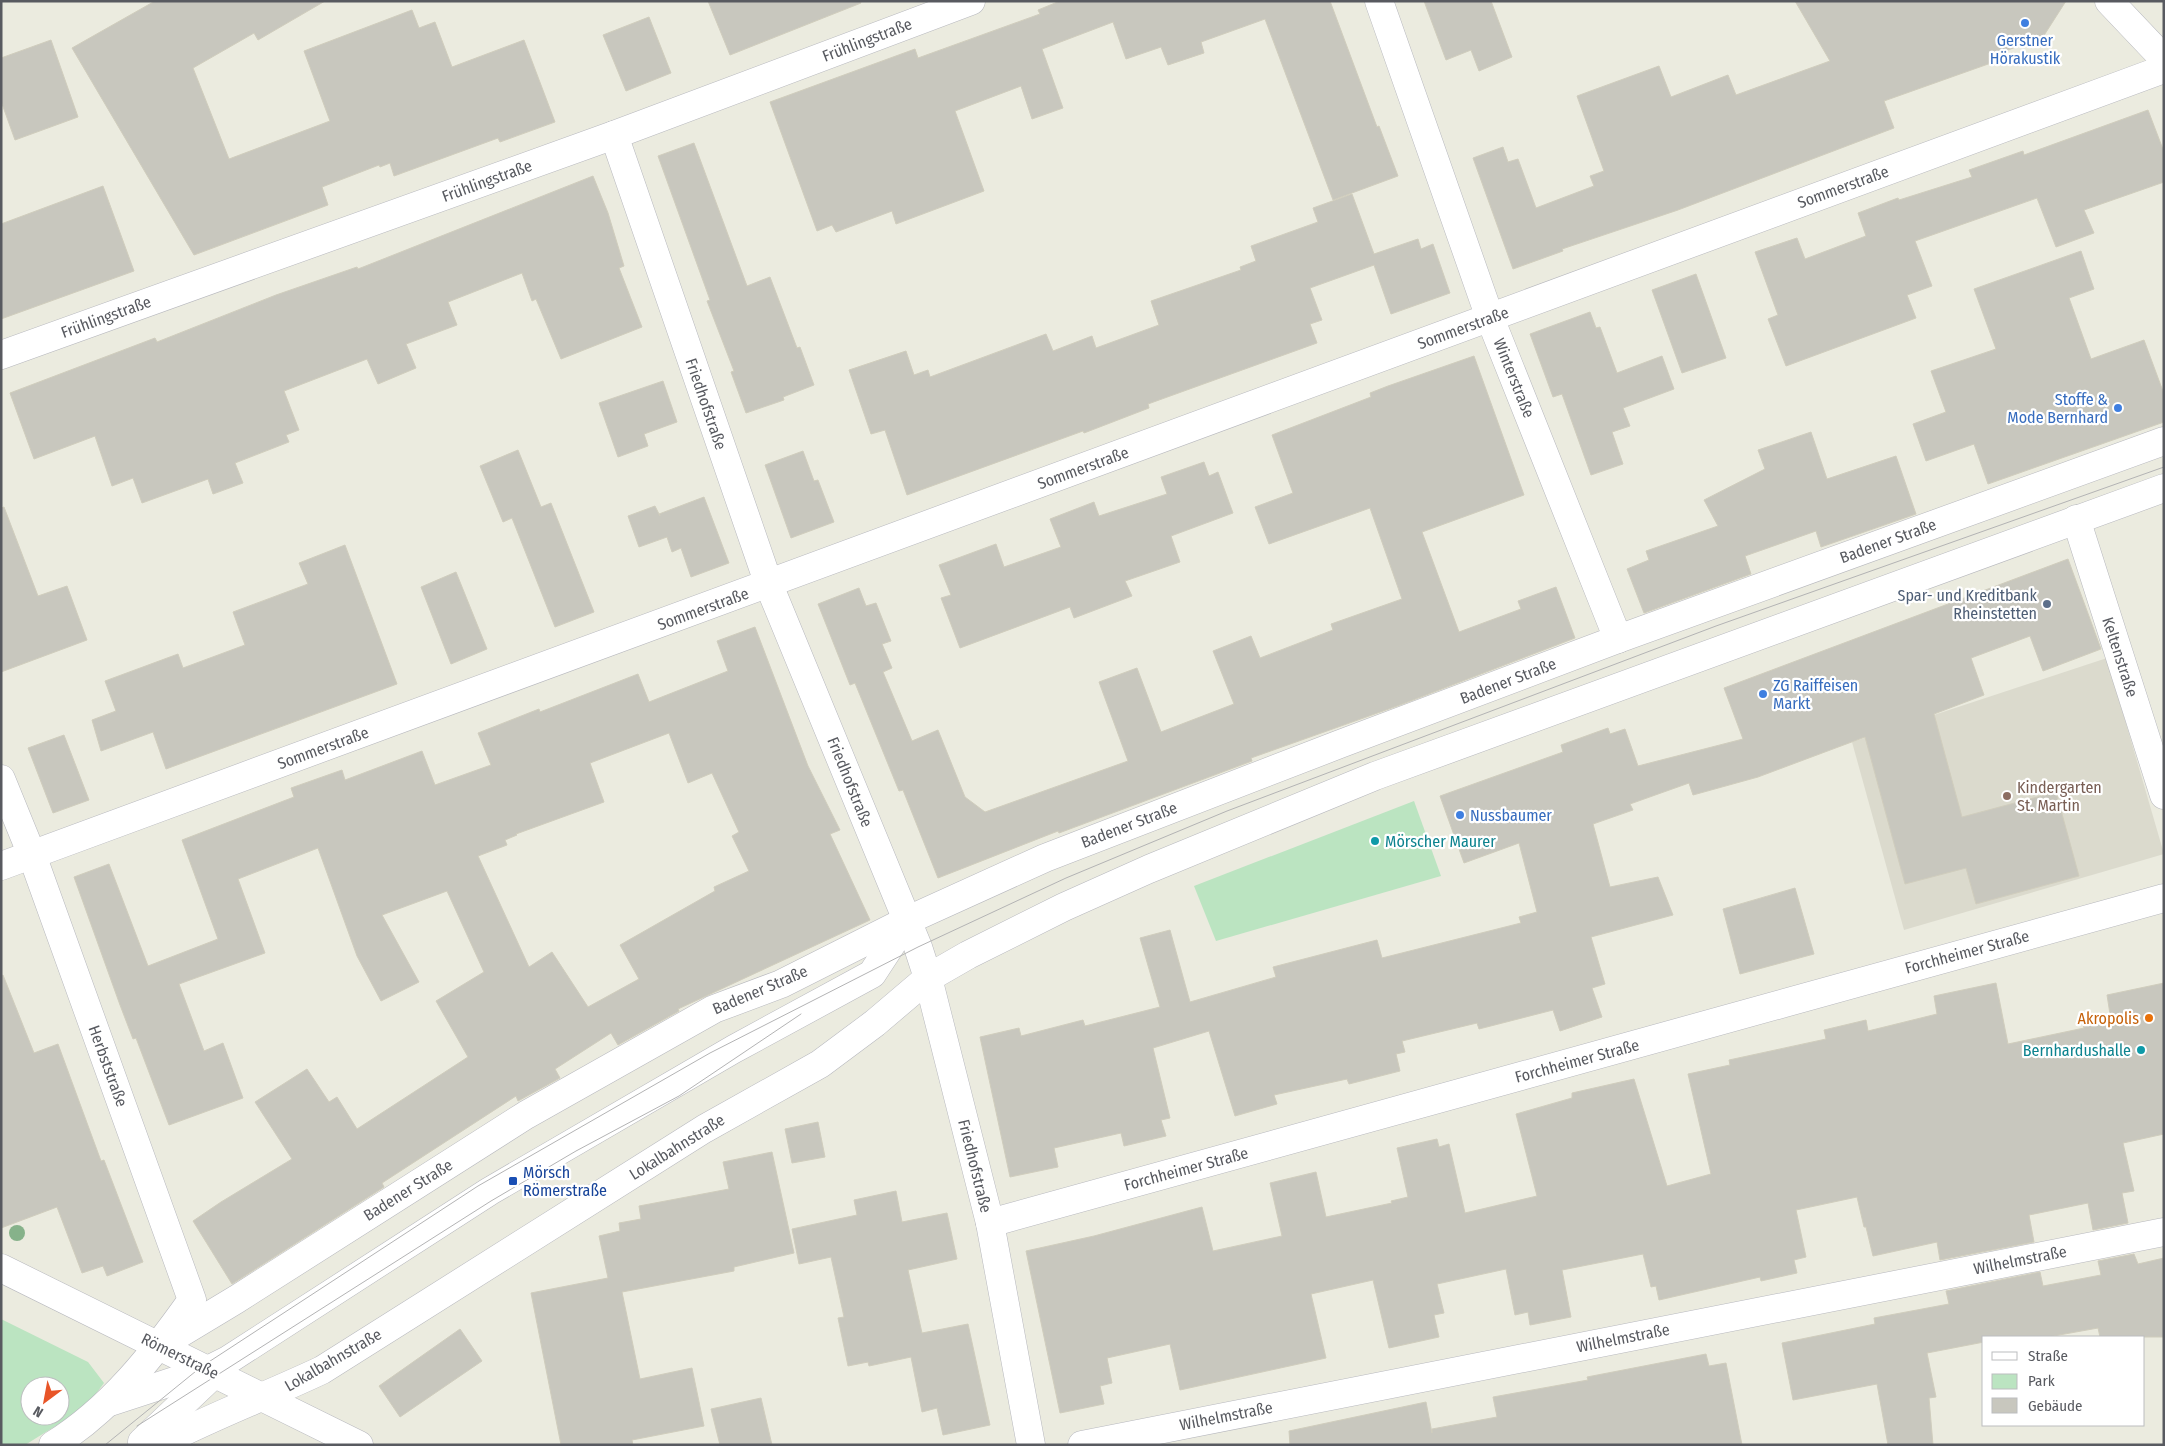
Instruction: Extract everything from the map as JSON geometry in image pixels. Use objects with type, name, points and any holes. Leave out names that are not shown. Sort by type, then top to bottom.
[{"type":"street","name":"Frühlingstraße","points":[[1,355],[614,135],[971,1]]},
{"type":"street","name":"Winterstraße","points":[[1379,1],[1490,318],[1618,640]]},
{"type":"street","points":[[2109,1],[2164,59]]},
{"type":"street","name":"Sommerstraße","points":[[1,866],[769,585],[2164,69]]},
{"type":"street","name":"Friedhofstraße","points":[[614,135],[769,585],[928,978],[990,1223],[1031,1445]]},
{"type":"street","name":"Badener Straße","points":[[159,1346],[543,1106],[714,1009],[781,984],[906,921],[1045,858],[1340,744],[1618,640],[2164,441]]},
{"type":"street","points":[[872,974],[928,978],[968,955],[1081,900],[1148,870],[1375,776],[1640,681],[2076,518],[2164,488]]},
{"type":"street","name":"Keltenstraße","points":[[2076,518],[2164,796]]},
{"type":"street","name":"Herbststraße","points":[[1,779],[32,855],[192,1300],[159,1346]]},
{"type":"street","name":"Forchheimer Straße","points":[[990,1223],[2164,898]]},
{"type":"street","points":[[140,1445],[217,1368],[490,1191],[734,1049],[872,974],[906,921]]},
{"type":"street","name":"Lokalbahnstraße","points":[[157,1445],[190,1427],[264,1398],[322,1370],[704,1129],[820,1064],[875,1023],[928,978]]},
{"type":"street","name":"Wilhelmstraße","points":[[1082,1445],[2164,1232]]},
{"type":"street","name":"Römerstraße","points":[[1,1268],[159,1346],[217,1368],[264,1398],[359,1445]]},
{"type":"street","points":[[53,1445],[74,1432],[110,1402],[159,1346]]},
{"type":"street","points":[[110,1402],[217,1368]]},
{"type":"shaded area","name":"Kindergarten St. Martin","points":[[2107,658],[2164,854],[1904,930],[1852,742]]},
{"type":"green space","points":[[1414,801],[1441,876],[1216,941],[1194,886]]},
{"type":"green space","points":[[1,1319],[88,1362],[104,1383],[86,1407],[70,1417],[70,1376],[20,1376],[20,1426],[56,1426],[25,1445],[1,1445]]},
{"type":"building","points":[[155,1],[325,1],[258,40],[254,33],[193,68],[229,159],[330,121],[304,51],[412,10],[419,28],[435,22],[452,67],[524,40],[555,122],[500,142],[498,138],[394,176],[390,163],[380,167],[379,165],[322,187],[328,205],[194,255],[72,48]]},
{"type":"building","points":[[708,1],[860,1],[861,3],[730,55]]},
{"type":"building","points":[[1060,1],[1330,1],[1377,127],[1379,126],[1398,176],[1333,200],[1265,19],[1201,42],[1204,53],[1168,65],[1161,47],[1126,59],[1113,22],[1042,49],[1063,108],[1032,119],[1021,86],[955,111],[984,191],[896,224],[892,211],[836,232],[832,225],[817,231],[770,102],[915,49],[918,58],[1040,14],[1038,10]]},
{"type":"building","points":[[1424,1],[1491,1],[1512,57],[1479,71],[1471,50],[1446,60]]},
{"type":"building","points":[[1795,1],[2066,1],[2043,37],[1989,57],[1991,63],[1884,101],[1894,128],[1678,210],[1562,249],[1563,251],[1513,269],[1473,158],[1503,147],[1508,162],[1518,159],[1536,208],[1594,186],[1590,176],[1604,171],[1577,96],[1659,66],[1671,97],[1728,75],[1736,95],[1830,61]]},
{"type":"building","points":[[649,17],[671,73],[626,91],[603,35]]},
{"type":"building","points":[[51,40],[78,117],[15,140],[1,101],[1,58]]},
{"type":"building","points":[[2148,110],[2164,152],[2164,182],[2084,210],[2094,233],[2056,247],[2037,198],[1915,241],[1932,286],[1907,295],[1916,318],[1786,366],[1768,319],[1778,315],[1755,252],[1797,238],[1805,259],[1866,236],[1858,213],[1898,198],[1899,200],[1972,177],[1969,170],[2023,151],[2024,155]]},
{"type":"building","points":[[694,143],[747,286],[770,277],[797,348],[800,347],[814,385],[783,397],[784,400],[746,413],[731,372],[734,371],[707,301],[710,300],[658,156]]},
{"type":"building","points":[[593,176],[608,213],[624,266],[619,268],[642,327],[561,359],[536,299],[532,301],[522,273],[448,302],[457,325],[406,344],[416,368],[378,384],[367,359],[284,391],[299,430],[286,435],[289,442],[235,463],[243,483],[213,494],[208,479],[142,503],[133,478],[112,486],[95,436],[34,459],[10,393],[155,338],[157,342],[276,295],[357,267],[358,269]]},
{"type":"building","points":[[103,186],[134,271],[1,319],[1,224]]},
{"type":"building","points":[[1352,194],[1374,254],[1418,239],[1421,249],[1433,244],[1450,293],[1391,314],[1374,265],[1310,288],[1322,320],[1310,324],[1317,343],[1148,404],[1149,408],[1084,433],[1083,431],[907,495],[885,430],[871,434],[849,370],[906,351],[914,375],[928,370],[930,377],[1046,334],[1053,351],[1092,336],[1096,348],[1159,325],[1151,301],[1241,270],[1240,267],[1256,261],[1251,246],[1318,222],[1313,208]]},
{"type":"building","points":[[2081,251],[2094,289],[2069,298],[2091,359],[2144,340],[2164,394],[2164,422],[1988,484],[1974,444],[1926,461],[1913,424],[1946,412],[1931,371],[1996,349],[1974,289]]},
{"type":"building","points":[[1696,274],[1726,358],[1682,373],[1652,290]]},
{"type":"building","points":[[1590,312],[1596,328],[1600,327],[1617,373],[1662,356],[1674,389],[1623,408],[1630,426],[1612,432],[1623,464],[1591,475],[1562,394],[1553,397],[1530,334]]},
{"type":"building","points":[[1474,356],[1524,495],[1422,532],[1459,632],[1521,609],[1518,601],[1556,587],[1575,638],[1400,705],[1251,758],[1252,761],[1059,833],[1058,831],[938,878],[903,790],[899,791],[855,683],[850,685],[818,604],[859,588],[866,606],[876,603],[891,641],[882,644],[892,668],[883,672],[912,741],[938,730],[965,797],[985,812],[1128,761],[1099,682],[1137,668],[1161,732],[1234,704],[1213,651],[1251,636],[1260,658],[1333,630],[1331,624],[1402,599],[1370,508],[1269,544],[1255,507],[1293,493],[1272,435],[1371,397],[1370,393]]},
{"type":"building","points":[[663,381],[677,422],[644,434],[648,446],[618,457],[599,403]]},
{"type":"building","points":[[1811,432],[1827,479],[1896,456],[1916,514],[1821,547],[1816,531],[1745,556],[1751,574],[1644,613],[1627,569],[1649,560],[1646,551],[1718,526],[1704,500],[1765,469],[1758,450]]},
{"type":"building","points":[[518,450],[541,507],[551,503],[594,612],[555,627],[512,518],[503,522],[480,466]]},
{"type":"building","points":[[803,451],[814,481],[818,480],[834,522],[791,538],[765,465]]},
{"type":"building","points":[[1204,462],[1209,476],[1218,472],[1233,513],[1171,536],[1180,562],[1125,581],[1132,596],[1074,618],[1070,607],[960,648],[941,598],[951,595],[939,565],[996,544],[1004,567],[1061,547],[1050,519],[1094,502],[1099,516],[1167,494],[1161,477]]},
{"type":"building","points":[[704,497],[729,563],[691,577],[681,548],[672,552],[667,537],[639,547],[628,516],[655,506],[659,514]]},
{"type":"building","points":[[4,507],[38,596],[67,586],[87,640],[1,672],[1,508]]},
{"type":"building","points":[[345,545],[397,684],[166,769],[153,732],[101,751],[92,720],[116,711],[105,681],[178,654],[183,668],[245,645],[233,612],[308,584],[299,563]]},
{"type":"building","points":[[2068,559],[2101,649],[2043,671],[2030,636],[1971,658],[1984,695],[1934,714],[1962,817],[2056,792],[2079,876],[1976,904],[1966,868],[1905,884],[1865,737],[1758,777],[1693,795],[1689,783],[1630,804],[1633,810],[1593,824],[1610,887],[1658,877],[1673,915],[1591,937],[1605,984],[1592,988],[1602,1017],[1560,1031],[1553,1010],[1479,1029],[1477,1023],[1402,1041],[1405,1052],[1396,1054],[1400,1071],[1349,1084],[1347,1079],[1274,1095],[1277,1104],[1235,1116],[1209,1031],[1153,1048],[1170,1118],[1161,1120],[1166,1136],[1124,1146],[1121,1133],[1054,1148],[1058,1167],[1010,1177],[980,1037],[1019,1028],[1021,1036],[1083,1020],[1085,1026],[1160,1007],[1140,938],[1170,930],[1190,1002],[1276,977],[1273,967],[1377,940],[1382,958],[1521,923],[1519,917],[1537,912],[1519,843],[1464,863],[1440,796],[1563,752],[1561,745],[1608,728],[1610,734],[1625,729],[1638,766],[1743,739],[1724,688]]},
{"type":"building","points":[[456,572],[487,649],[451,664],[421,587]]},
{"type":"building","points":[[755,627],[808,766],[840,830],[830,834],[870,920],[678,1009],[679,1011],[618,1045],[611,1033],[555,1069],[560,1078],[518,1101],[516,1096],[382,1183],[384,1187],[232,1284],[193,1221],[292,1159],[255,1102],[307,1069],[329,1102],[337,1097],[357,1129],[468,1057],[436,1001],[484,972],[447,891],[382,915],[419,982],[381,1001],[357,956],[318,848],[238,879],[265,953],[179,984],[204,1051],[223,1043],[243,1098],[169,1125],[136,1038],[133,1039],[74,877],[109,864],[148,966],[218,939],[182,840],[294,797],[291,788],[342,770],[345,780],[422,751],[435,785],[491,765],[478,733],[539,709],[540,712],[638,674],[649,702],[728,671],[717,641]],"holes":[[[669,733],[688,783],[712,773],[739,832],[732,836],[749,871],[714,887],[715,891],[620,945],[639,979],[588,1007],[552,952],[529,967],[478,856],[507,845],[505,840],[516,834],[604,802],[590,763]]]},
{"type":"building","points":[[64,735],[89,800],[53,813],[28,748]]},
{"type":"building","points":[[1795,888],[1814,954],[1740,974],[1723,909]]},
{"type":"building","points":[[3,975],[34,1053],[58,1044],[101,1161],[104,1160],[143,1262],[107,1276],[103,1266],[82,1273],[57,1207],[1,1228],[1,976]]},
{"type":"building","points":[[1996,983],[2008,1044],[2084,1028],[2082,1019],[2110,1014],[2107,995],[2164,983],[2164,1134],[2123,1143],[2134,1191],[2122,1193],[2128,1223],[2093,1230],[2088,1203],[2029,1215],[2034,1242],[1940,1260],[1937,1242],[1873,1256],[1857,1197],[1796,1210],[1806,1257],[1794,1260],[1797,1273],[1761,1281],[1760,1277],[1659,1300],[1656,1286],[1651,1287],[1643,1254],[1562,1270],[1571,1317],[1530,1325],[1528,1312],[1515,1315],[1506,1269],[1437,1284],[1444,1313],[1434,1315],[1439,1337],[1389,1348],[1373,1280],[1311,1294],[1326,1358],[1180,1390],[1170,1344],[1107,1358],[1112,1383],[1100,1386],[1104,1404],[1060,1413],[1026,1251],[1094,1236],[1202,1207],[1213,1251],[1282,1236],[1270,1183],[1316,1172],[1326,1217],[1392,1203],[1391,1201],[1408,1197],[1397,1148],[1437,1139],[1439,1147],[1449,1144],[1465,1213],[1537,1196],[1516,1114],[1572,1098],[1572,1093],[1634,1079],[1667,1186],[1711,1174],[1688,1074],[1730,1065],[1729,1060],[1826,1039],[1824,1030],[1866,1020],[1868,1031],[1937,1014],[1934,996]]},
{"type":"building","points":[[818,1122],[825,1157],[792,1163],[785,1129]]},
{"type":"building","points":[[772,1152],[794,1253],[734,1267],[734,1271],[622,1292],[640,1379],[692,1368],[704,1426],[632,1440],[633,1445],[561,1445],[531,1293],[608,1278],[599,1236],[620,1231],[619,1223],[641,1219],[639,1206],[729,1189],[723,1162]]},
{"type":"building","points":[[896,1191],[902,1222],[947,1213],[957,1259],[908,1270],[922,1333],[968,1324],[990,1425],[943,1435],[937,1408],[922,1412],[911,1357],[869,1366],[868,1362],[848,1366],[838,1318],[844,1317],[831,1257],[799,1264],[792,1229],[857,1215],[854,1200]]},
{"type":"building","points":[[2134,1254],[2138,1264],[2164,1258],[2164,1337],[2100,1336],[2098,1328],[2054,1336],[1982,1336],[1982,1342],[1927,1353],[1936,1397],[1929,1398],[1933,1445],[1888,1445],[1877,1384],[1793,1400],[1782,1343],[1875,1324],[1874,1318],[1949,1304],[1946,1291],[2040,1272],[2043,1286],[2101,1275],[2098,1261]]},
{"type":"building","points":[[460,1329],[482,1361],[400,1417],[379,1386]]},
{"type":"building","points":[[1706,1354],[1709,1366],[1726,1363],[1742,1445],[1290,1445],[1289,1431],[1426,1402],[1432,1433],[1432,1429],[1497,1417],[1493,1397],[1588,1380],[1587,1377]]},
{"type":"building","points":[[761,1398],[772,1445],[720,1445],[711,1409]]},
{"type":"tram line","points":[[105,1445],[201,1367],[478,1186],[710,1053],[918,947],[1066,878],[1227,811],[1716,626],[2164,467]]},
{"type":"tram line","points":[[137,1426],[491,1201],[576,1151],[679,1096],[801,1014]]},
{"type":"place","name":"Gerstner Hörakustik","points":[[2025,23]]},
{"type":"place","name":"Stoffe & Mode Bernhard","points":[[2118,408]]},
{"type":"place","name":"Spar- und Kreditbank Rheinstetten","points":[[2047,604]]},
{"type":"place","name":"ZG Raiffeisen Markt","points":[[1763,694]]},
{"type":"place","name":"Kindergarten St. Martin","points":[[2007,796]]},
{"type":"place","name":"Nussbaumer","points":[[1460,815]]},
{"type":"place","name":"Mörscher Maurer","points":[[1375,841]]},
{"type":"place","name":"Akropolis","points":[[2149,1018]]},
{"type":"place","name":"Bernhardushalle","points":[[2141,1050]]},
{"type":"place","name":"Mörsch Römerstraße","points":[[513,1181]]}]
